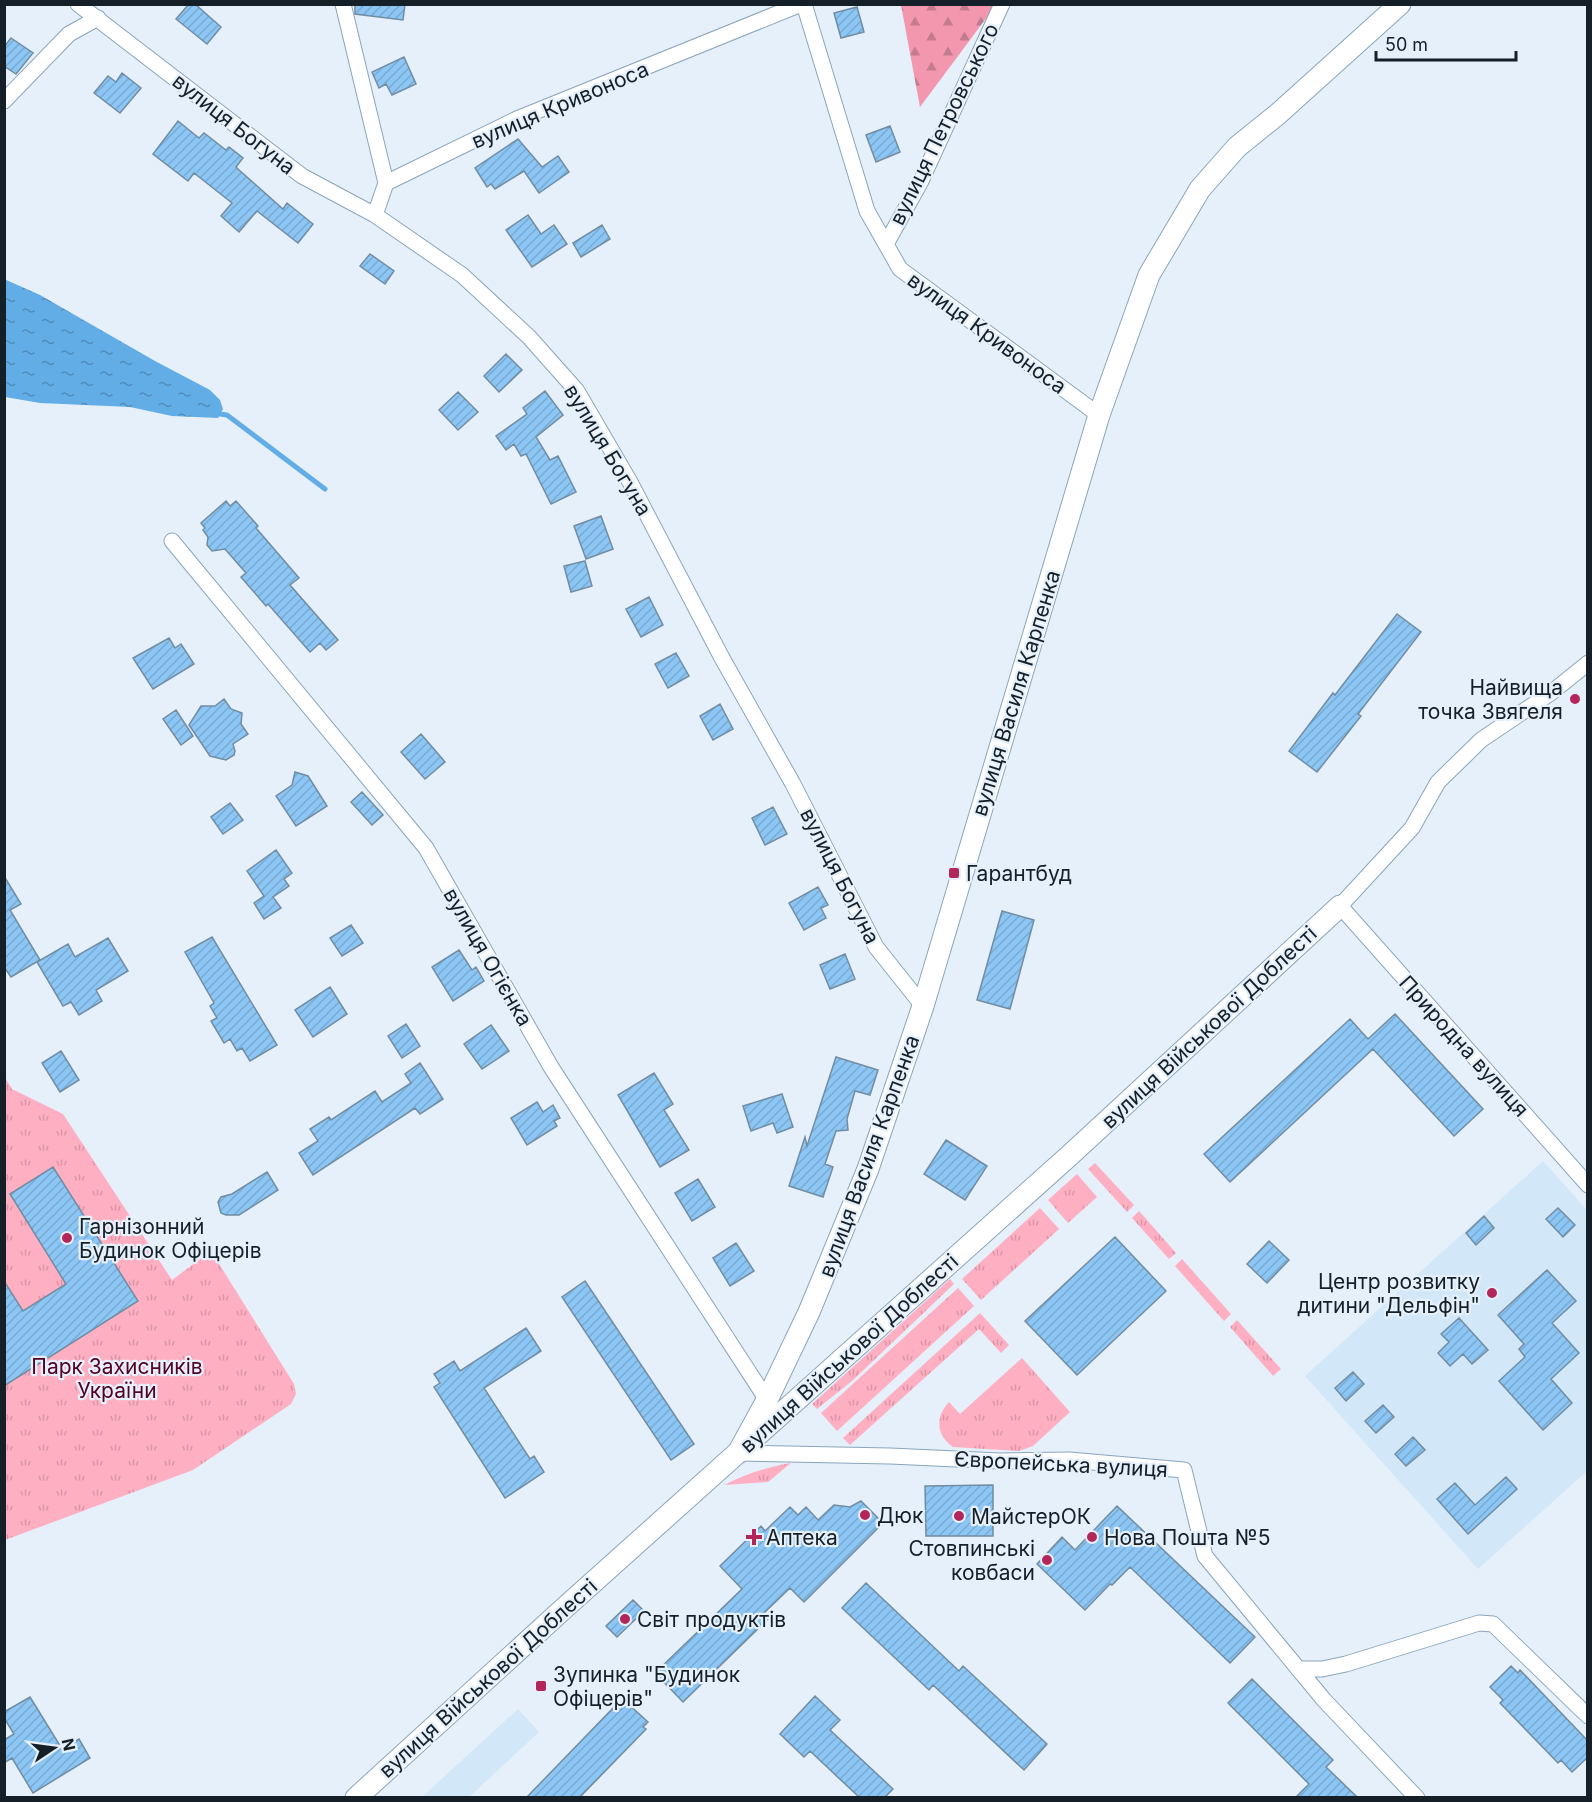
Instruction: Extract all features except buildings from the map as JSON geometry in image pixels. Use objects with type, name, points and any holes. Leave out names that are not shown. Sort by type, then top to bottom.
[{"type":"street","name":"вулиця Богуна","points":[[78,4],[302,176],[375,215],[462,275],[529,337],[577,391],[630,482],[722,658],[793,784],[876,947],[923,1006]]},
{"type":"street","points":[[343,4],[386,183],[375,215]]},
{"type":"street","name":"вулиця Кривоноса","points":[[386,183],[517,119],[803,4],[867,211],[900,269],[1098,415]]},
{"type":"street","name":"вулиця Петровського","points":[[886,244],[921,181],[1002,4]]},
{"type":"street","name":"вулиця Василя Карпенка","points":[[738,1454],[809,1312],[864,1180],[923,1006],[1098,415],[1149,275],[1200,189],[1237,147],[1278,114],[1400,4]]},
{"type":"street","points":[[4,101],[69,34],[98,18]]},
{"type":"street","name":"вулиця Огієнка","points":[[172,541],[426,848],[551,1067],[767,1400]]},
{"type":"street","points":[[1340,906],[1412,828],[1438,782],[1481,740],[1552,692],[1587,663]]},
{"type":"street","name":"Природна вулиця","points":[[1340,906],[1587,1185]]},
{"type":"street","name":"вулиця Військової Доблесті","points":[[356,1797],[1069,1156],[1340,906]]},
{"type":"street","name":"Європейська вулиця","points":[[738,1454],[1069,1461],[1184,1470],[1205,1556],[1324,1700],[1417,1797]]},
{"type":"street","points":[[1298,1669],[1322,1669],[1346,1664],[1479,1623],[1493,1624],[1587,1716]]},
{"type":"shaded area","name":"Центр розвитку дитини \"Дельфін\"","points":[[1543,1161],[1587,1210],[1587,1471],[1478,1569],[1305,1376]]},
{"type":"shaded area","points":[[518,1709],[539,1732],[469,1797],[422,1797]]},
{"type":"green space","points":[[901,5],[996,5],[920,107]]},
{"type":"green space","name":"Парк Захисників України","points":[[4,1076],[12,1089],[63,1114],[172,1280],[211,1251],[294,1384],[296,1394],[291,1404],[193,1470],[5,1540]]},
{"type":"green space","points":[[1095,1163],[1134,1205],[1127,1212],[1088,1169]]},
{"type":"green space","points":[[1077,1174],[1097,1197],[1068,1223],[1048,1200]]},
{"type":"green space","points":[[1040,1208],[1059,1229],[981,1300],[962,1279]]},
{"type":"green space","points":[[1139,1211],[1176,1253],[1169,1259],[1132,1218]]},
{"type":"green space","points":[[1182,1259],[1231,1314],[1224,1321],[1175,1266]]},
{"type":"green space","points":[[950,1279],[954,1284],[852,1381],[817,1409],[812,1404]]},
{"type":"green space","points":[[958,1288],[974,1306],[837,1431],[821,1413]]},
{"type":"green space","points":[[980,1313],[1009,1345],[1001,1353],[979,1329],[850,1445],[843,1438]]},
{"type":"green space","points":[[1237,1320],[1281,1369],[1273,1376],[1230,1327]]},
{"type":"green space","points":[[1022,1358],[1070,1412],[1033,1446],[1019,1451],[953,1447],[943,1437],[939,1426],[944,1408],[949,1402],[960,1414]]},
{"type":"green space","points":[[791,1463],[768,1482],[724,1485],[757,1471]]},
{"type":"water","points":[[4,279],[40,295],[210,390],[220,400],[223,409],[218,418],[172,416],[130,407],[40,403],[5,397]]},
{"type":"waterway","points":[[213,413],[227,415],[325,489]]},
{"type":"place","name":"Найвища точка Звягеля","points":[[1575,699]]},
{"type":"place","name":"Гарантбуд","points":[[954,873]]},
{"type":"place","name":"Гарнізонний Будинок Офіцерів","points":[[67,1238]]},
{"type":"place","name":"Центр розвитку дитини \"Дельфін\"","points":[[1492,1293]]},
{"type":"place","name":"Дюк","points":[[865,1515]]},
{"type":"place","name":"МайстерОК","points":[[959,1516]]},
{"type":"place","name":"Аптека","points":[[754,1537]]},
{"type":"place","name":"Нова Пошта №5","points":[[1092,1537]]},
{"type":"place","name":"Стовпинські ковбаси","points":[[1047,1560]]},
{"type":"place","name":"Світ продуктів","points":[[625,1619]]},
{"type":"place","name":"Зупинка \"Будинок Офіцерів\"","points":[[541,1686]]}]
